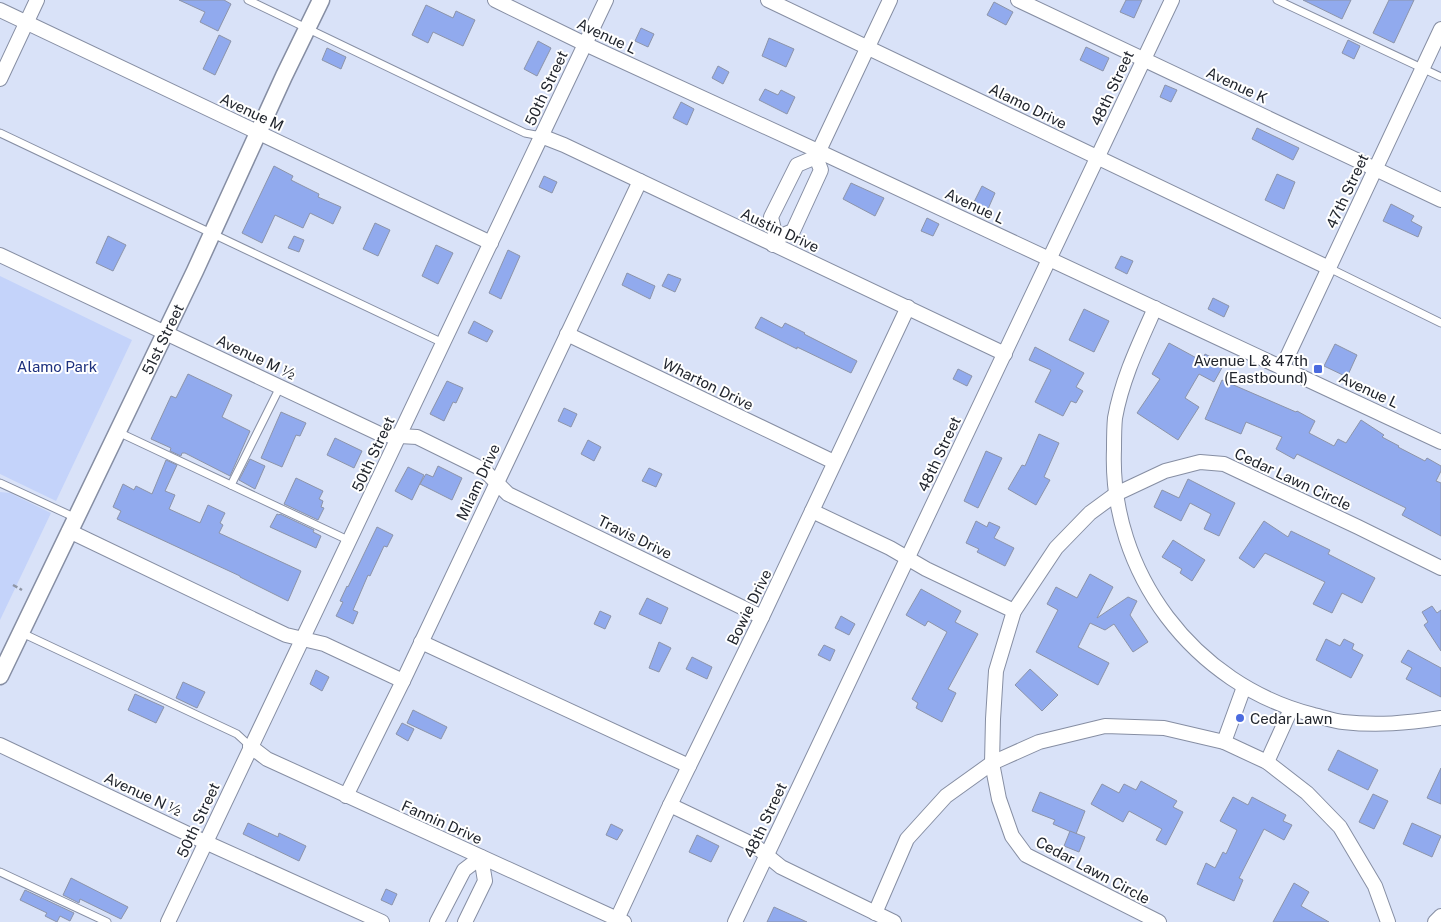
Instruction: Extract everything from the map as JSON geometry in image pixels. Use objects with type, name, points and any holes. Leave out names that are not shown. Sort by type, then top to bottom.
[{"type":"street","points":[[0,79],[37,0]]},
{"type":"street","name":"51st Street","points":[[0,676],[212,234],[321,0]]},
{"type":"street","name":"Avenue L","points":[[496,0],[817,154],[1050,259],[1441,442]]},
{"type":"street","name":"50th Street","points":[[168,922],[606,0]]},
{"type":"street","name":"Alamo Drive","points":[[768,0],[1329,268]]},
{"type":"street","points":[[817,154],[821,170],[793,231],[774,241],[771,217],[798,165],[817,154],[890,0]]},
{"type":"street","name":"Avenue K","points":[[1018,0],[1441,200]]},
{"type":"street","name":"48th Street","points":[[735,922],[1172,0]]},
{"type":"street","name":"Avenue M","points":[[0,10],[491,243]]},
{"type":"street","name":"47th Street","points":[[1282,368],[1441,29]]},
{"type":"street","name":"Austin Drive","points":[[541,136],[774,241],[1005,354]]},
{"type":"street","name":"Milam Drive","points":[[346,796],[403,681],[640,181]]},
{"type":"street","name":"Avenue M ½","points":[[0,256],[382,435],[417,437],[484,470],[496,482]]},
{"type":"street","name":"Bowie Drive","points":[[621,921],[670,805],[762,617],[908,307]]},
{"type":"street","points":[[1155,308],[1128,368],[1115,419],[1113,471],[1121,523],[1139,572],[1166,617],[1202,656],[1244,687],[1291,709],[1342,722],[1394,724],[1441,718]]},
{"type":"street","name":"Wharton Drive","points":[[567,334],[834,462]]},
{"type":"street","name":"Cedar Lawn Circle","points":[[1158,922],[1026,855],[1012,836],[999,799],[992,763],[992,719],[996,672],[1014,611],[1056,548],[1090,513],[1116,494],[1165,471],[1200,462],[1224,464],[1441,568]]},
{"type":"street","name":"Travis Drive","points":[[496,482],[508,494],[762,617]]},
{"type":"street","points":[[812,511],[1014,611]]},
{"type":"street","points":[[72,525],[286,635],[324,644],[403,681]]},
{"type":"street","points":[[421,642],[689,766]]},
{"type":"street","points":[[1224,742],[1244,687]]},
{"type":"street","points":[[1267,762],[1291,709]]},
{"type":"street","points":[[875,913],[907,839],[946,796],[992,763],[1039,742],[1105,726],[1164,728],[1224,742],[1267,762],[1307,793],[1340,828],[1376,886],[1388,922]]},
{"type":"street","name":"Avenue N ½","points":[[0,745],[205,842],[382,922]]},
{"type":"street","name":"Fannin Drive","points":[[250,746],[266,760],[621,921]]},
{"type":"street","points":[[670,805],[750,843],[782,867],[894,922]]},
{"type":"street","points":[[437,922],[464,870],[481,857]]},
{"type":"street","points":[[465,922],[484,881],[481,857]]},
{"type":"street","points":[[1435,922],[1441,916]]},
{"type":"lane","points":[[248,0],[525,133],[541,136]]},
{"type":"lane","points":[[1277,0],[1441,77]]},
{"type":"lane","points":[[0,133],[443,343]]},
{"type":"lane","points":[[1329,268],[1441,323]]},
{"type":"lane","points":[[231,485],[280,387]]},
{"type":"lane","points":[[117,432],[350,541]]},
{"type":"lane","points":[[0,483],[72,525]]},
{"type":"lane","points":[[22,633],[237,734],[250,746]]},
{"type":"lane","points":[[0,872],[107,922]]},
{"type":"path","points":[[12,585],[22,590]]},
{"type":"green space","name":"Alamo Park","points":[[0,276],[132,340],[56,501],[0,474]]},
{"type":"green space","points":[[0,492],[10,493],[51,513],[0,620]]},
{"type":"building","points":[[179,0],[224,0],[231,4],[218,31],[200,22],[205,12]]},
{"type":"building","points":[[1126,0],[1142,0],[1134,18],[1120,12]]},
{"type":"building","points":[[1303,0],[1351,0],[1342,19]]},
{"type":"building","points":[[1389,0],[1414,0],[1394,43],[1373,33]]},
{"type":"building","points":[[994,2],[1013,12],[1006,25],[987,15]]},
{"type":"building","points":[[426,5],[453,18],[456,11],[475,20],[463,46],[433,32],[428,43],[412,35]]},
{"type":"building","points":[[641,28],[654,34],[648,47],[635,41]]},
{"type":"building","points":[[219,35],[231,41],[215,75],[203,69]]},
{"type":"building","points":[[769,38],[794,49],[786,67],[762,56]]},
{"type":"building","points":[[1348,40],[1360,46],[1354,59],[1342,53]]},
{"type":"building","points":[[538,41],[551,48],[537,76],[524,69]]},
{"type":"building","points":[[1086,47],[1109,58],[1103,71],[1080,60]]},
{"type":"building","points":[[327,48],[346,57],[341,69],[322,60]]},
{"type":"building","points":[[718,66],[729,72],[723,84],[712,78]]},
{"type":"building","points":[[1165,85],[1177,90],[1171,102],[1160,97]]},
{"type":"building","points":[[765,89],[778,95],[781,90],[795,97],[787,114],[759,100]]},
{"type":"building","points":[[681,102],[694,109],[687,125],[673,118]]},
{"type":"building","points":[[1257,128],[1299,148],[1293,160],[1252,139]]},
{"type":"building","points":[[274,166],[293,176],[291,180],[319,194],[318,197],[341,207],[333,224],[310,213],[303,228],[275,215],[262,243],[242,233]]},
{"type":"building","points":[[1277,174],[1295,182],[1284,209],[1265,200]]},
{"type":"building","points":[[544,176],[557,182],[552,193],[539,187]]},
{"type":"building","points":[[851,183],[884,198],[875,216],[843,199]]},
{"type":"building","points":[[982,186],[995,193],[988,209],[974,202]]},
{"type":"building","points":[[1391,204],[1414,216],[1411,221],[1422,227],[1418,237],[1383,221]]},
{"type":"building","points":[[927,218],[939,224],[933,236],[921,231]]},
{"type":"building","points":[[375,223],[390,230],[378,256],[363,249]]},
{"type":"building","points":[[108,236],[126,245],[113,271],[96,263]]},
{"type":"building","points":[[294,236],[304,240],[299,252],[288,248]]},
{"type":"building","points":[[436,245],[453,253],[438,284],[422,276]]},
{"type":"building","points":[[508,250],[520,256],[501,299],[489,293]]},
{"type":"building","points":[[1121,256],[1133,261],[1127,274],[1115,268]]},
{"type":"building","points":[[627,273],[655,286],[650,299],[622,285]]},
{"type":"building","points":[[668,274],[681,279],[675,292],[662,286]]},
{"type":"building","points":[[1213,298],[1229,306],[1224,317],[1208,309]]},
{"type":"building","points":[[1084,309],[1109,321],[1094,352],[1069,340]]},
{"type":"building","points":[[761,317],[782,328],[785,323],[857,361],[851,373],[755,328]]},
{"type":"building","points":[[474,321],[493,331],[487,342],[468,333]]},
{"type":"building","points":[[1169,343],[1202,361],[1205,354],[1224,364],[1214,382],[1199,374],[1185,398],[1199,407],[1178,440],[1137,413],[1160,379],[1152,374]]},
{"type":"building","points":[[1335,344],[1357,355],[1347,377],[1324,366]]},
{"type":"building","points":[[1035,347],[1084,373],[1076,387],[1083,391],[1076,403],[1071,401],[1063,416],[1035,402],[1051,370],[1029,360]]},
{"type":"building","points":[[958,369],[972,376],[967,386],[953,379]]},
{"type":"building","points":[[188,374],[232,395],[222,417],[250,431],[230,476],[185,453],[182,453],[181,456],[170,451],[171,448],[151,439],[171,396],[176,398]]},
{"type":"building","points":[[1222,380],[1297,411],[1315,421],[1309,433],[1334,446],[1338,439],[1346,443],[1361,420],[1398,447],[1425,461],[1427,458],[1441,466],[1441,471],[1436,481],[1441,483],[1441,536],[1402,515],[1406,508],[1297,454],[1294,459],[1276,449],[1282,437],[1246,422],[1241,434],[1205,419]]},
{"type":"building","points":[[447,381],[463,388],[456,403],[453,402],[444,421],[430,414]]},
{"type":"building","points":[[564,408],[577,414],[571,427],[558,421]]},
{"type":"building","points":[[281,412],[306,423],[300,436],[296,435],[282,467],[261,458]]},
{"type":"building","points":[[1039,434],[1059,443],[1044,477],[1050,480],[1036,505],[1008,489],[1022,465],[1025,466]]},
{"type":"building","points":[[335,438],[362,451],[354,468],[327,455]]},
{"type":"building","points":[[588,440],[601,447],[594,461],[581,454]]},
{"type":"building","points":[[986,451],[1002,458],[978,508],[964,501]]},
{"type":"building","points":[[250,459],[265,466],[255,489],[239,480]]},
{"type":"building","points":[[166,460],[177,465],[165,491],[175,495],[169,509],[200,523],[208,505],[225,513],[220,523],[223,525],[219,533],[301,571],[288,601],[240,576],[117,519],[121,511],[113,507],[123,484],[134,490],[136,486],[152,494]]},
{"type":"building","points":[[438,466],[462,478],[452,500],[420,484],[426,474],[433,477]]},
{"type":"building","points":[[408,467],[424,475],[412,500],[395,491]]},
{"type":"building","points":[[649,468],[662,474],[656,487],[642,481]]},
{"type":"building","points":[[296,478],[323,491],[319,499],[323,501],[321,507],[324,508],[318,520],[284,504]]},
{"type":"building","points":[[1188,479],[1235,503],[1219,536],[1204,529],[1211,514],[1190,503],[1181,521],[1154,507],[1162,490],[1179,498]]},
{"type":"building","points":[[277,514],[314,530],[313,532],[321,536],[316,548],[270,527]]},
{"type":"building","points":[[976,521],[987,527],[989,522],[1000,527],[994,538],[1014,548],[1005,566],[977,552],[979,549],[966,543]]},
{"type":"building","points":[[1264,521],[1288,537],[1291,531],[1330,550],[1328,554],[1375,578],[1362,603],[1342,593],[1332,613],[1313,604],[1325,582],[1265,553],[1254,568],[1239,558]]},
{"type":"building","points":[[377,527],[393,535],[387,547],[384,546],[370,576],[368,575],[353,610],[358,612],[353,624],[336,616],[343,602],[340,601]]},
{"type":"building","points":[[1173,540],[1205,560],[1192,581],[1180,573],[1182,569],[1162,557]]},
{"type":"building","points":[[1090,574],[1113,587],[1097,618],[1128,597],[1137,601],[1130,615],[1148,642],[1133,652],[1114,624],[1105,630],[1090,623],[1078,647],[1109,663],[1098,685],[1036,652],[1058,610],[1047,604],[1056,587],[1077,598]]},
{"type":"building","points":[[921,589],[961,611],[955,622],[978,634],[948,689],[956,693],[942,722],[916,708],[918,703],[912,699],[947,632],[928,621],[925,626],[906,615]]},
{"type":"building","points":[[647,598],[668,608],[661,624],[639,614]]},
{"type":"building","points":[[1432,606],[1437,613],[1441,610],[1441,651],[1424,625],[1428,622],[1422,612]]},
{"type":"building","points":[[600,611],[611,616],[605,629],[594,624]]},
{"type":"building","points":[[841,616],[855,624],[849,635],[835,628]]},
{"type":"building","points":[[1326,639],[1340,646],[1344,639],[1354,644],[1352,649],[1363,655],[1351,678],[1316,660]]},
{"type":"building","points":[[659,642],[671,648],[659,672],[649,668]]},
{"type":"building","points":[[824,645],[835,650],[830,661],[818,655]]},
{"type":"building","points":[[1408,650],[1441,668],[1441,697],[1406,679],[1412,668],[1401,662]]},
{"type":"building","points":[[692,657],[712,667],[707,679],[686,669]]},
{"type":"building","points":[[1030,669],[1058,695],[1042,711],[1015,685]]},
{"type":"building","points":[[316,670],[329,677],[322,691],[310,684]]},
{"type":"building","points":[[183,682],[205,692],[197,708],[176,698]]},
{"type":"building","points":[[135,694],[164,707],[156,723],[128,710]]},
{"type":"building","points":[[413,710],[447,727],[441,739],[407,723]]},
{"type":"building","points":[[402,723],[414,729],[408,741],[396,734]]},
{"type":"building","points":[[1338,750],[1378,770],[1368,790],[1328,770]]},
{"type":"building","points":[[1441,768],[1441,804],[1427,798]]},
{"type":"building","points":[[1141,781],[1177,801],[1173,807],[1183,812],[1166,845],[1156,840],[1162,829],[1129,811],[1123,822],[1091,804],[1102,784],[1119,793],[1124,784],[1136,790]]},
{"type":"building","points":[[1040,792],[1085,811],[1076,834],[1053,824],[1055,820],[1032,811]]},
{"type":"building","points":[[1373,794],[1388,801],[1374,829],[1359,822]]},
{"type":"building","points":[[1233,797],[1248,805],[1252,797],[1286,815],[1283,821],[1292,825],[1284,840],[1264,829],[1239,878],[1243,880],[1234,901],[1197,884],[1206,863],[1215,868],[1223,852],[1226,854],[1237,830],[1220,821]]},
{"type":"building","points":[[248,823],[278,837],[279,833],[306,846],[299,861],[243,834]]},
{"type":"building","points":[[1412,823],[1441,836],[1432,857],[1403,844]]},
{"type":"building","points":[[611,824],[623,830],[617,840],[606,835]]},
{"type":"building","points":[[1070,831],[1085,837],[1079,852],[1064,846]]},
{"type":"building","points":[[697,835],[719,846],[711,862],[689,852]]},
{"type":"building","points":[[71,878],[128,907],[121,919],[80,899],[79,903],[63,895]]},
{"type":"building","points":[[1294,883],[1309,892],[1301,906],[1329,922],[1273,922]]},
{"type":"building","points":[[386,889],[397,894],[392,905],[381,900]]},
{"type":"building","points":[[25,890],[74,913],[70,921],[60,916],[57,922],[45,916],[47,913],[20,900]]},
{"type":"building","points":[[774,907],[807,922],[767,922]]},
{"type":"place","name":"Avenue L & 47th (Eastbound)","points":[[1318,369]]},
{"type":"place","name":"Cedar Lawn","points":[[1240,718]]}]
